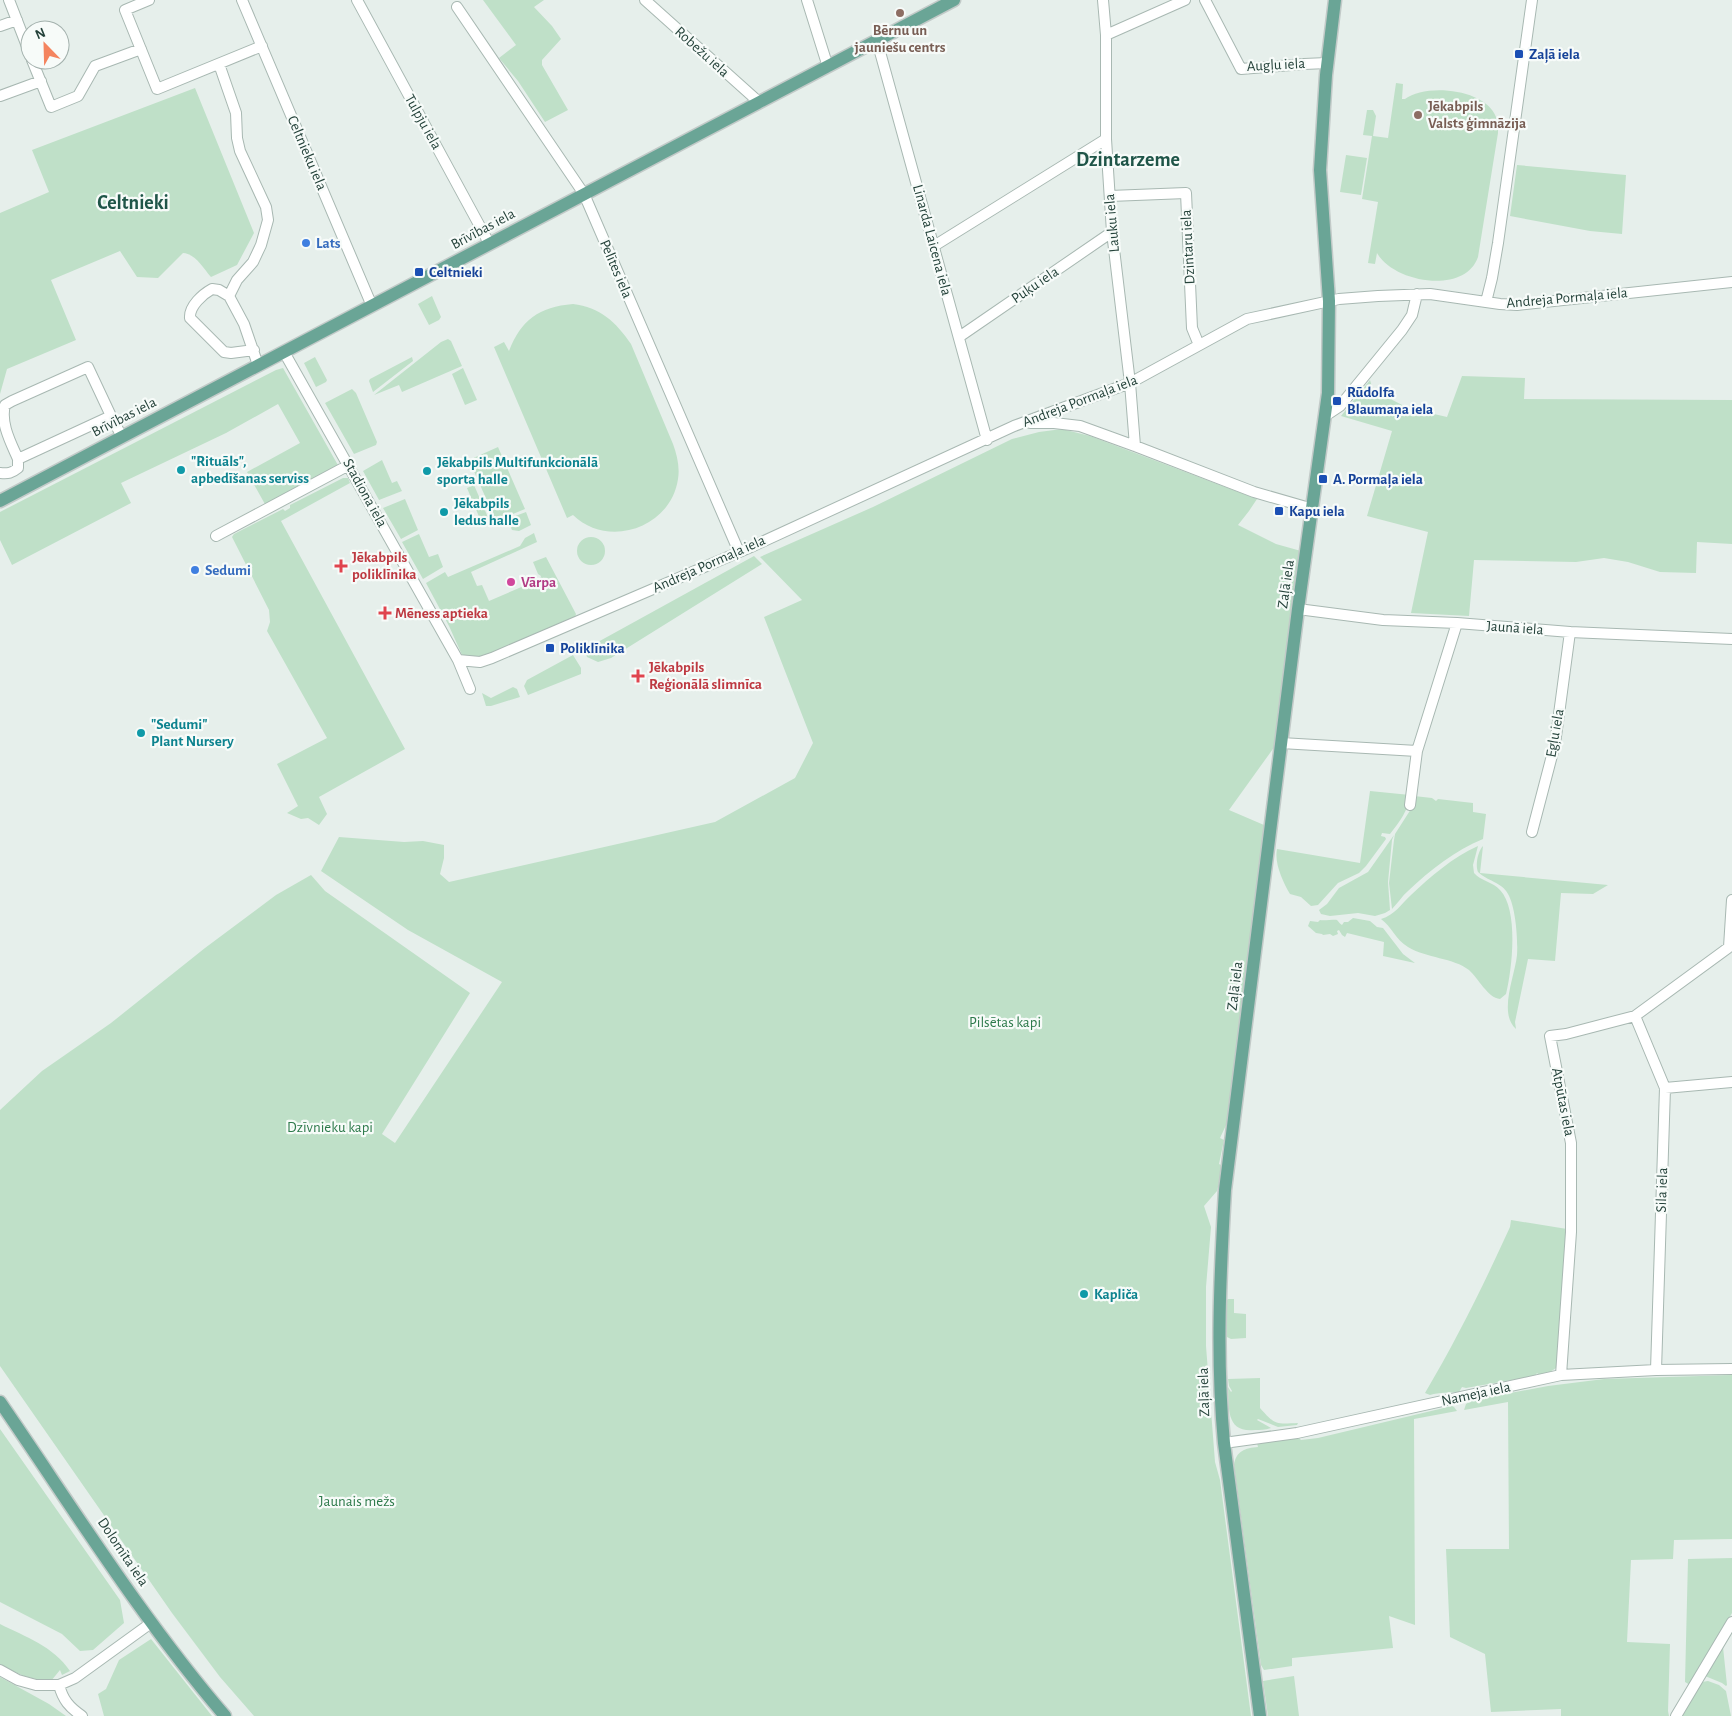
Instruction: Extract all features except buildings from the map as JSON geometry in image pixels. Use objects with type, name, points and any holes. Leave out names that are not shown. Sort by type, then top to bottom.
[{"type":"main road","name":"Brīvības iela","points":[[0,501],[954,0]]},
{"type":"main road","points":[[1325,416],[1329,370],[1329,301],[1320,170],[1327,64],[1335,0]]},
{"type":"main road","name":"Zaļā iela","points":[[1260,1716],[1224,1443],[1218,1316],[1225,1190],[1298,610],[1325,416]]},
{"type":"main road","name":"Dolomīta iela","points":[[0,1402],[151,1623],[225,1716]]},
{"type":"street","points":[[9,0],[20,30]]},
{"type":"street","points":[[149,0],[125,10],[157,89],[262,46]]},
{"type":"street","name":"Celtnieku iela","points":[[242,0],[372,306]]},
{"type":"street","name":"Tulpju iela","points":[[357,0],[489,243]]},
{"type":"street","name":"Robežu iela","points":[[645,0],[760,103]]},
{"type":"street","points":[[807,0],[828,67]]},
{"type":"street","name":"Lauku iela","points":[[1103,0],[1106,34],[1106,139],[1112,232],[1130,383],[1135,446]]},
{"type":"street","points":[[1106,34],[1185,0]]},
{"type":"street","name":"Augļu iela","points":[[1206,0],[1241,69],[1327,64]]},
{"type":"street","points":[[1486,302],[1498,243],[1532,0]]},
{"type":"street","name":"Pelītes iela","points":[[457,7],[584,194],[739,552]]},
{"type":"street","points":[[0,26],[16,20]]},
{"type":"street","name":"Linarda Laicena iela","points":[[878,41],[987,440]]},
{"type":"street","points":[[36,70],[51,107],[78,96],[97,65],[141,48]]},
{"type":"street","points":[[219,64],[236,113],[237,138],[240,151],[266,207],[268,216],[256,257],[240,275],[230,296]]},
{"type":"street","points":[[0,96],[41,81]]},
{"type":"street","points":[[934,246],[1106,139]]},
{"type":"street","name":"Dzintaru iela","points":[[1110,196],[1186,193],[1192,328],[1199,345]]},
{"type":"street","name":"Puķu iela","points":[[959,337],[1112,232]]},
{"type":"street","name":"Andreja Pormaļa iela","points":[[458,660],[480,662],[492,658],[739,552],[1024,423],[1130,383],[1247,319],[1329,301],[1378,296],[1442,295],[1517,305],[1732,282]]},
{"type":"street","points":[[254,350],[224,352],[190,318],[189,313],[204,295],[212,289],[230,296],[244,324],[254,350],[258,366]]},
{"type":"street","points":[[1325,416],[1340,406],[1402,330],[1412,315],[1417,294]]},
{"type":"street","name":"Stadiona iela","points":[[284,352],[458,660],[470,689]]},
{"type":"street","points":[[0,473],[8,474],[18,468],[18,460],[5,422],[4,407],[12,400],[88,367],[122,437]]},
{"type":"street","points":[[18,460],[111,416]]},
{"type":"street","points":[[1024,423],[1054,423],[1080,426],[1254,492],[1313,509]]},
{"type":"street","points":[[216,536],[349,465]]},
{"type":"street","name":"Jaunā iela","points":[[1298,610],[1383,620],[1457,623],[1570,632],[1732,639]]},
{"type":"street","points":[[1410,805],[1417,752],[1457,623]]},
{"type":"street","name":"Egļu iela","points":[[1532,832],[1555,744],[1570,632]]},
{"type":"street","points":[[1281,743],[1417,752]]},
{"type":"street","points":[[1730,946],[1732,900]]},
{"type":"street","name":"Atpūtas iela","points":[[1561,1375],[1571,1232],[1571,1143],[1550,1036],[1566,1034],[1635,1016],[1730,946]]},
{"type":"street","name":"Sila iela","points":[[1635,1016],[1666,1088],[1656,1370]]},
{"type":"street","points":[[1666,1088],[1732,1082]]},
{"type":"street","name":"Nameja iela","points":[[1224,1443],[1297,1433],[1561,1375],[1656,1370],[1732,1369]]},
{"type":"street","points":[[1676,1716],[1732,1622]]},
{"type":"street","points":[[0,1670],[18,1680],[36,1686],[59,1685],[75,1678],[151,1623]]},
{"type":"street","points":[[59,1685],[64,1700],[82,1716]]},
{"type":"green space","points":[[483,0],[544,0],[534,7],[552,26],[561,39],[542,60],[542,65],[568,110],[545,122],[518,81],[499,58],[516,45]]},
{"type":"green space","points":[[1396,83],[1403,84],[1402,99],[1427,91],[1455,92],[1481,100],[1490,108],[1497,119],[1498,133],[1478,257],[1471,269],[1459,277],[1429,281],[1413,277],[1398,272],[1377,253],[1375,264],[1368,263],[1378,202],[1362,199],[1372,136],[1363,135],[1367,110],[1373,110],[1376,116],[1373,136],[1388,138]]},
{"type":"green space","points":[[195,88],[254,233],[237,265],[211,277],[192,256],[183,253],[158,278],[137,277],[120,251],[51,280],[76,340],[7,369],[0,394],[0,213],[49,192],[32,150]]},
{"type":"green space","points":[[1346,155],[1367,158],[1361,195],[1340,192]]},
{"type":"green space","points":[[1517,165],[1626,175],[1622,234],[1590,231],[1510,216]]},
{"type":"green space","points":[[432,296],[441,317],[429,325],[418,304]]},
{"type":"green space","points":[[573,304],[599,312],[613,322],[631,344],[676,452],[679,475],[673,496],[664,510],[651,521],[636,528],[620,531],[603,531],[587,525],[573,515],[567,518],[494,347],[504,342],[509,351],[519,331],[533,317],[550,308]]},
{"type":"green space","points":[[448,339],[451,341],[462,366],[402,392],[399,385],[374,395],[441,342]]},
{"type":"green space","points":[[315,357],[327,380],[316,387],[304,363]]},
{"type":"green space","points":[[412,357],[413,361],[373,392],[370,379]]},
{"type":"green space","points":[[283,368],[339,467],[266,506],[247,472],[300,443],[278,404],[226,433],[121,483],[131,503],[12,565],[0,540],[0,512]]},
{"type":"green space","points":[[463,368],[477,400],[465,405],[452,374]]},
{"type":"green space","points":[[1462,376],[1525,378],[1524,399],[1732,400],[1732,544],[1697,542],[1696,573],[1660,572],[1628,562],[1604,558],[1576,562],[1474,560],[1469,616],[1411,613],[1428,532],[1367,516],[1392,431],[1341,416],[1370,380],[1373,390],[1408,408],[1447,417]]},
{"type":"green space","points":[[352,389],[356,393],[377,442],[376,445],[354,454],[325,403]]},
{"type":"green space","name":"Jaunais mežs","points":[[1062,429],[1090,436],[1257,499],[1238,525],[1276,544],[1301,551],[1275,746],[1229,810],[1264,825],[1227,1123],[1220,1138],[1224,1140],[1219,1164],[1223,1166],[1217,1191],[1204,1206],[1211,1227],[1206,1287],[1206,1346],[1215,1462],[1220,1480],[1251,1716],[254,1716],[220,1677],[172,1613],[0,1366],[0,1110],[42,1071],[111,1023],[205,948],[276,895],[311,875],[325,891],[470,993],[382,1134],[395,1143],[502,982],[408,930],[321,871],[339,837],[404,842],[423,841],[444,845],[444,858],[440,874],[449,882],[715,822],[795,778],[813,743],[764,617],[802,600],[760,557],[873,507],[1012,439],[1039,432]]},
{"type":"green space","points":[[498,447],[525,509],[496,521],[469,460]]},
{"type":"green space","points":[[382,460],[392,483],[397,481],[402,491],[379,500],[363,471]]},
{"type":"green space","points":[[343,478],[348,478],[350,483],[281,521],[405,749],[319,797],[327,814],[319,825],[308,818],[301,819],[287,813],[298,806],[277,764],[327,738],[267,631],[270,622],[269,610],[232,537],[234,534],[283,509],[285,511],[290,508],[290,505]]},
{"type":"green space","points":[[474,485],[490,522],[483,526],[467,488]]},
{"type":"green space","points":[[405,499],[418,530],[401,539],[383,508]]},
{"type":"green space","points":[[526,512],[531,525],[519,531],[512,530],[507,519]]},
{"type":"green space","points":[[534,533],[537,542],[471,572],[477,586],[482,585],[489,601],[540,579],[541,576],[538,574],[533,562],[546,557],[576,614],[575,617],[484,656],[477,658],[465,657],[462,655],[426,583],[445,572],[448,577],[520,546],[525,538]]},
{"type":"green space","points":[[419,534],[429,557],[438,554],[443,567],[423,579],[402,542]]},
{"type":"green space","points":[[591,537],[601,541],[605,551],[601,561],[591,565],[581,561],[577,551],[581,541]]},
{"type":"green space","points":[[754,556],[762,564],[611,658],[598,662],[587,657],[585,650],[587,648]]},
{"type":"green space","points":[[573,655],[581,668],[581,674],[528,695],[524,686],[527,680]]},
{"type":"green space","points":[[513,687],[517,689],[520,697],[486,706],[482,693],[491,698]]},
{"type":"green space","points":[[1370,791],[1410,795],[1400,820],[1390,834],[1382,833],[1381,836],[1386,839],[1366,866],[1359,873],[1338,883],[1318,905],[1311,906],[1301,897],[1290,894],[1278,866],[1277,849],[1360,863]]},
{"type":"green space","points":[[1414,796],[1432,798],[1436,801],[1438,799],[1473,803],[1473,812],[1486,814],[1483,839],[1463,849],[1434,868],[1416,883],[1392,909],[1389,883],[1395,834],[1411,809]]},
{"type":"green space","points":[[1394,835],[1388,882],[1390,910],[1375,916],[1358,913],[1330,916],[1321,914],[1319,910],[1327,904],[1339,888],[1368,872]]},
{"type":"green space","points":[[1478,846],[1473,865],[1474,873],[1500,890],[1506,899],[1510,911],[1512,956],[1506,994],[1500,999],[1491,995],[1469,970],[1463,966],[1423,954],[1408,947],[1400,941],[1381,919],[1394,912],[1442,868]]},
{"type":"green space","points":[[1483,846],[1480,873],[1608,885],[1593,894],[1561,893],[1555,961],[1528,959],[1515,1022],[1516,1029],[1508,1014],[1509,994],[1517,955],[1515,915],[1511,900],[1505,890],[1478,872],[1478,858]]},
{"type":"green space","points":[[1353,918],[1370,921],[1377,927],[1383,928],[1403,954],[1415,963],[1383,956],[1384,942],[1347,933],[1345,937],[1339,930],[1337,931],[1338,934],[1333,936],[1330,934],[1323,935],[1316,933],[1308,926],[1310,921],[1318,922],[1320,920],[1337,920],[1342,925]]},
{"type":"green space","points":[[1511,1220],[1567,1229],[1559,1366],[1550,1372],[1539,1375],[1537,1373],[1535,1376],[1466,1388],[1462,1387],[1459,1392],[1430,1395],[1425,1393],[1480,1290],[1510,1227]]},
{"type":"green space","points":[[1228,1299],[1234,1299],[1234,1313],[1246,1314],[1246,1338],[1231,1339],[1227,1337]]},
{"type":"green space","points":[[1732,1375],[1732,1539],[1674,1540],[1673,1559],[1631,1560],[1627,1642],[1670,1644],[1669,1716],[1561,1716],[1561,1709],[1491,1712],[1485,1654],[1450,1637],[1446,1549],[1509,1549],[1508,1402],[1464,1410],[1466,1404],[1473,1400],[1548,1386],[1604,1379]]},
{"type":"green space","points":[[1260,1378],[1260,1408],[1269,1418],[1276,1422],[1298,1423],[1297,1425],[1278,1427],[1258,1419],[1271,1428],[1246,1430],[1234,1424],[1229,1411],[1228,1387],[1232,1391],[1228,1379]]},
{"type":"green space","points":[[1452,1406],[1457,1411],[1414,1419],[1415,1625],[1389,1616],[1393,1648],[1292,1658],[1292,1666],[1264,1670],[1261,1665],[1234,1465],[1239,1453],[1245,1449],[1258,1447],[1257,1443],[1299,1438],[1301,1440],[1318,1438]]},
{"type":"green space","points":[[0,1429],[120,1600],[124,1623],[93,1650],[80,1651],[62,1634],[0,1602]]},
{"type":"green space","points":[[1732,1558],[1732,1613],[1690,1685],[1685,1682],[1688,1559]]},
{"type":"green space","points":[[0,1624],[29,1638],[56,1655],[70,1671],[62,1675],[60,1670],[51,1681],[24,1676],[0,1664]]},
{"type":"green space","points":[[151,1639],[212,1716],[104,1716],[98,1694],[106,1689],[119,1660]]},
{"type":"green space","points":[[1723,1647],[1727,1685],[1726,1686],[1705,1676]]},
{"type":"green space","points":[[1294,1676],[1299,1716],[1268,1716],[1263,1681]]},
{"type":"green space","points":[[0,1677],[49,1704],[66,1716],[0,1716]]},
{"type":"green space","points":[[1708,1681],[1719,1685],[1726,1691],[1731,1716],[1682,1716],[1702,1682]]},
{"type":"place","name":"Bērnu un jauniešu centrs","points":[[900,13]]},
{"type":"place","name":"Zaļā iela","points":[[1519,54]]},
{"type":"place","name":"Jēkabpils Valsts ģimnāzija","points":[[1418,115]]},
{"type":"place","name":"Lats","points":[[306,243]]},
{"type":"place","name":"Celtnieki","points":[[419,272]]},
{"type":"place","name":"Rūdolfa Blaumaņa iela","points":[[1337,401]]},
{"type":"place","name":"\"Rituāls\", apbedīšanas serviss","points":[[181,470]]},
{"type":"place","name":"Jēkabpils Multifunkcionālā sporta halle","points":[[427,471]]},
{"type":"place","name":"A. Pormaļa iela","points":[[1323,479]]},
{"type":"place","name":"Kapu iela","points":[[1279,511]]},
{"type":"place","name":"Jēkabpils ledus halle","points":[[444,512]]},
{"type":"place","name":"Jēkabpils poliklīnika","points":[[341,566]]},
{"type":"place","name":"Sedumi","points":[[195,570]]},
{"type":"place","name":"Vārpa","points":[[511,582]]},
{"type":"place","name":"Mēness aptieka","points":[[385,613]]},
{"type":"place","name":"Poliklīnika","points":[[550,648]]},
{"type":"place","name":"Jēkabpils Reģionālā slimnīca","points":[[638,676]]},
{"type":"place","name":"\"Sedumi\" Plant Nursery","points":[[141,733]]},
{"type":"place","name":"Kapliča","points":[[1084,1294]]},
{"type":"district","name":"Dzintarzeme","points":[[1128,160]]},
{"type":"district","name":"Celtnieki","points":[[133,203]]},
{"type":"park label","name":"Pilsētas kapi","points":[[1005,1022]]},
{"type":"park label","name":"Dzīvnieku kapi","points":[[330,1127]]}]
